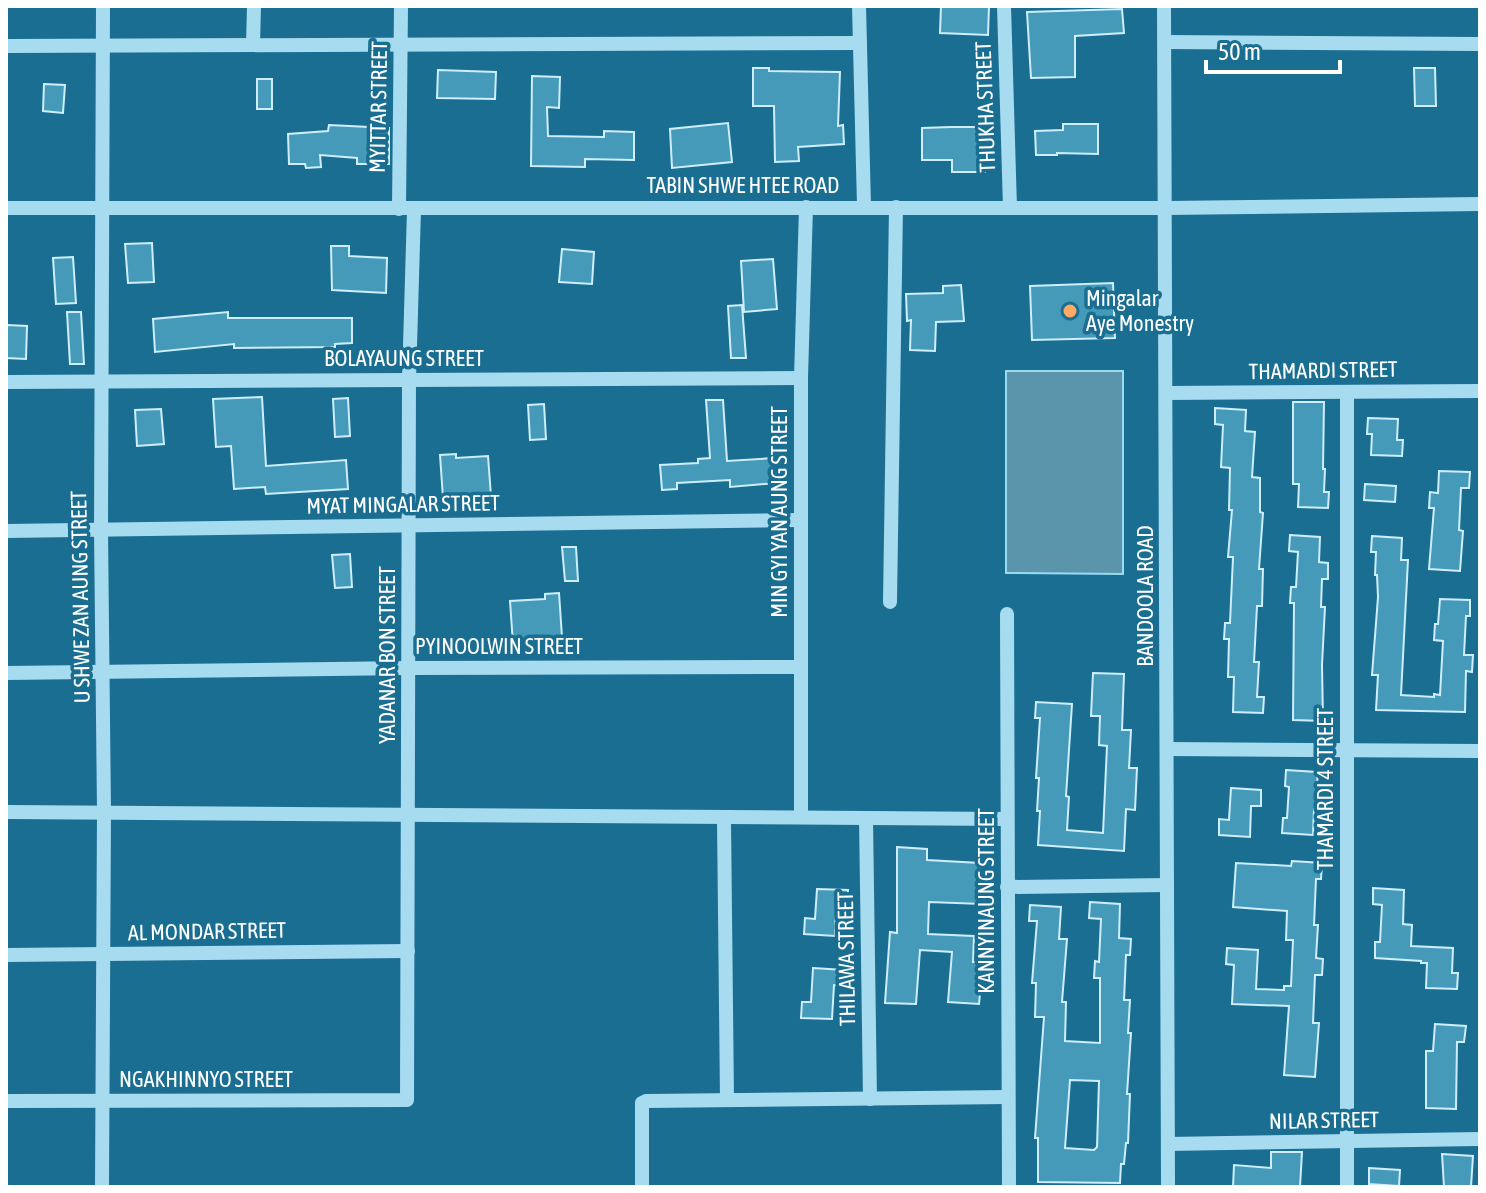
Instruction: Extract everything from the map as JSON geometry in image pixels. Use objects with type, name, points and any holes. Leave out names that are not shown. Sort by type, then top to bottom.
[{"type":"street","name":"U SHWE ZAN AUNG STREET","points":[[102,1187],[103,6]]},
{"type":"street","points":[[253,45],[254,6]]},
{"type":"street","name":"MYITTAR STREET","points":[[401,6],[406,209]]},
{"type":"street","points":[[859,6],[864,206]]},
{"type":"street","name":"THUKHA STREET","points":[[1004,6],[1010,208]]},
{"type":"street","name":"BANDOOLA ROAD","points":[[1164,6],[1168,1187]]},
{"type":"street","points":[[1165,42],[1480,44]]},
{"type":"street","points":[[6,46],[860,43]]},
{"type":"street","name":"TABIN SHWE HTEE ROAD","points":[[6,208],[1167,208],[1480,204]]},
{"type":"street","name":"MIN GYI YAN AUNG STREET","points":[[801,817],[801,378],[806,207]]},
{"type":"street","points":[[890,602],[896,207]]},
{"type":"street","name":"YADANAR BON STREET","points":[[406,209],[409,380],[407,1100]]},
{"type":"street","name":"BOLAYAUNG STREET","points":[[6,382],[801,378]]},
{"type":"street","name":"THAMARDI STREET","points":[[1167,393],[1480,391]]},
{"type":"street","name":"THAMARDI 4 STREET","points":[[1347,392],[1347,1187]]},
{"type":"street","name":"MYAT MINGALAR STREET","points":[[6,531],[801,520]]},
{"type":"street","name":"KANNYINAUNG STREET","points":[[1007,614],[1009,1187]]},
{"type":"street","name":"PYINOOLWIN STREET","points":[[6,673],[801,667]]},
{"type":"street","points":[[1167,749],[1480,751]]},
{"type":"street","points":[[6,812],[1007,819]]},
{"type":"street","name":"THILAWA STREET","points":[[866,818],[870,1099]]},
{"type":"street","points":[[724,819],[727,1100]]},
{"type":"street","points":[[1007,887],[1167,885]]},
{"type":"street","name":"AL MONDAR STREET","points":[[6,955],[408,951]]},
{"type":"street","points":[[642,1187],[642,1103],[1008,1097]]},
{"type":"street","name":"NGAKHINNYO STREET","points":[[6,1101],[407,1100]]},
{"type":"street","name":"NILAR STREET","points":[[1168,1144],[1480,1139]]},
{"type":"water","points":[[1006,371],[1123,371],[1123,574],[1006,573]]},
{"type":"building","points":[[941,6],[989,6],[988,35],[940,33]]},
{"type":"building","points":[[1122,9],[1124,33],[1075,36],[1075,77],[1031,78],[1027,12]]},
{"type":"building","points":[[753,68],[840,72],[838,126],[843,125],[844,144],[798,147],[799,161],[775,162],[774,106],[753,106]]},
{"type":"building","points":[[1414,68],[1435,68],[1436,106],[1415,106]]},
{"type":"building","points":[[438,70],[496,72],[495,99],[437,98]]},
{"type":"building","points":[[532,76],[560,77],[559,108],[547,107],[548,136],[604,137],[604,131],[634,132],[634,160],[585,159],[585,167],[531,166]]},
{"type":"building","points":[[257,79],[272,79],[272,109],[257,109]]},
{"type":"building","points":[[44,84],[65,85],[63,113],[43,111]]},
{"type":"building","points":[[728,123],[732,162],[672,168],[670,129]]},
{"type":"building","points":[[1063,124],[1098,124],[1098,154],[1036,155],[1035,131],[1063,130]]},
{"type":"building","points":[[329,125],[389,128],[389,164],[357,164],[357,158],[320,155],[321,167],[289,164],[288,134],[328,131]]},
{"type":"building","points":[[984,127],[985,172],[952,172],[952,160],[922,160],[922,128]]},
{"type":"building","points":[[152,243],[154,282],[128,283],[125,244]]},
{"type":"building","points":[[331,246],[349,246],[349,256],[387,258],[386,293],[332,290]]},
{"type":"building","points":[[562,249],[594,252],[592,284],[559,282]]},
{"type":"building","points":[[73,257],[76,303],[56,304],[53,258]]},
{"type":"building","points":[[773,259],[777,309],[744,312],[741,261]]},
{"type":"building","points":[[1113,283],[1115,338],[1032,340],[1030,286]]},
{"type":"building","points":[[961,285],[964,321],[936,322],[935,351],[910,350],[911,320],[907,321],[906,294],[943,293],[943,286]]},
{"type":"building","points":[[742,305],[746,358],[731,358],[728,306]]},
{"type":"building","points":[[67,312],[81,312],[84,364],[70,364]]},
{"type":"building","points":[[228,312],[228,318],[352,318],[352,343],[335,344],[335,347],[234,348],[234,344],[155,352],[153,319]]},
{"type":"building","points":[[7,325],[27,326],[26,359],[6,358]]},
{"type":"building","points":[[262,397],[266,466],[346,460],[348,489],[266,494],[265,487],[234,489],[231,446],[216,447],[213,399]]},
{"type":"building","points":[[348,398],[350,436],[335,437],[333,399]]},
{"type":"building","points":[[706,400],[723,400],[727,461],[774,458],[776,483],[730,487],[730,480],[677,483],[677,489],[662,490],[660,465],[698,463],[698,459],[710,458]]},
{"type":"building","points":[[1293,402],[1324,402],[1323,469],[1324,492],[1329,492],[1328,508],[1298,507],[1299,484],[1293,484]]},
{"type":"building","points":[[544,404],[546,439],[530,440],[528,405]]},
{"type":"building","points":[[1215,408],[1246,410],[1245,431],[1255,432],[1252,477],[1260,478],[1260,512],[1263,513],[1259,569],[1263,569],[1262,606],[1257,606],[1254,662],[1259,662],[1257,697],[1264,697],[1263,713],[1233,712],[1234,677],[1228,677],[1229,639],[1224,639],[1225,623],[1230,623],[1233,557],[1228,557],[1232,510],[1229,510],[1230,468],[1221,467],[1223,425],[1215,424]]},
{"type":"building","points":[[161,409],[164,444],[137,446],[135,410]]},
{"type":"building","points":[[1368,418],[1398,419],[1397,440],[1403,440],[1402,456],[1371,455],[1372,434],[1367,434]]},
{"type":"building","points":[[456,454],[456,458],[488,456],[491,496],[443,498],[440,455]]},
{"type":"building","points":[[1439,471],[1470,472],[1469,488],[1461,488],[1459,530],[1463,531],[1460,571],[1429,569],[1434,508],[1429,508],[1430,492],[1438,493]]},
{"type":"building","points":[[1365,484],[1396,486],[1395,502],[1364,500]]},
{"type":"building","points":[[1290,535],[1320,537],[1319,562],[1328,563],[1328,579],[1322,579],[1321,607],[1325,607],[1323,721],[1293,720],[1294,603],[1290,603],[1291,587],[1296,587],[1298,552],[1289,551]]},
{"type":"building","points":[[1372,536],[1402,538],[1401,560],[1408,560],[1401,695],[1440,695],[1443,641],[1434,640],[1440,599],[1470,600],[1464,655],[1473,655],[1472,672],[1466,671],[1465,712],[1376,710],[1378,675],[1372,675],[1378,597],[1376,552],[1371,552]]},
{"type":"building","points":[[562,547],[576,547],[578,581],[565,581]]},
{"type":"building","points":[[350,554],[352,587],[335,588],[332,555]]},
{"type":"building","points":[[559,593],[562,637],[527,639],[527,644],[513,644],[510,601],[545,599],[545,594]]},
{"type":"building","points":[[1093,673],[1124,674],[1122,730],[1131,730],[1129,768],[1137,768],[1135,810],[1126,809],[1124,851],[1038,845],[1040,811],[1037,811],[1039,778],[1036,778],[1040,718],[1035,718],[1036,702],[1072,704],[1067,830],[1103,833],[1107,746],[1099,745],[1100,716],[1091,716]]},
{"type":"building","points":[[1286,770],[1317,772],[1319,810],[1314,809],[1313,835],[1282,833],[1283,818],[1287,818],[1289,787],[1285,786]]},
{"type":"building","points":[[1231,788],[1261,790],[1261,806],[1251,806],[1250,837],[1219,835],[1219,819],[1229,820]]},
{"type":"building","points":[[897,847],[927,849],[927,860],[980,863],[982,904],[929,902],[928,934],[974,936],[973,962],[983,962],[979,1004],[948,1002],[952,952],[920,950],[916,1004],[885,1003],[890,932],[897,933]]},
{"type":"building","points":[[1292,861],[1322,863],[1321,879],[1316,879],[1314,925],[1318,925],[1316,958],[1323,959],[1322,975],[1315,975],[1313,1023],[1319,1023],[1315,1077],[1284,1075],[1289,1006],[1232,1004],[1234,965],[1226,964],[1227,948],[1258,950],[1256,989],[1284,990],[1284,986],[1291,986],[1293,940],[1286,940],[1287,911],[1233,907],[1236,863],[1291,866]]},
{"type":"building","points":[[1373,888],[1404,890],[1403,924],[1412,925],[1411,946],[1453,948],[1452,973],[1458,973],[1457,989],[1426,988],[1427,963],[1375,958],[1375,942],[1380,942],[1382,905],[1373,904]]},
{"type":"building","points":[[817,889],[848,890],[847,906],[836,906],[835,936],[804,934],[805,918],[815,919]]},
{"type":"building","points":[[1090,902],[1120,904],[1119,938],[1131,939],[1130,955],[1126,955],[1124,1000],[1130,1000],[1128,1033],[1131,1033],[1128,1143],[1124,1164],[1121,1164],[1120,1183],[1038,1182],[1038,1138],[1035,1138],[1044,1017],[1035,1017],[1036,983],[1032,983],[1037,921],[1029,921],[1030,905],[1061,907],[1059,939],[1067,939],[1062,1002],[1066,1002],[1065,1041],[1100,1043],[1100,978],[1094,978],[1095,961],[1099,962],[1101,919],[1089,918]],"holes":[[[1070,1080],[1099,1081],[1097,1147],[1094,1150],[1065,1148]]]},
{"type":"building","points":[[813,968],[844,970],[843,986],[834,985],[832,1019],[801,1018],[802,1002],[811,1002]]},
{"type":"building","points":[[1435,1024],[1466,1026],[1464,1042],[1457,1042],[1456,1109],[1426,1108],[1426,1051],[1433,1051]]},
{"type":"building","points":[[1271,1152],[1302,1152],[1300,1187],[1233,1187],[1234,1165],[1271,1168]]},
{"type":"building","points":[[1442,1154],[1473,1156],[1471,1187],[1444,1187]]},
{"type":"building","points":[[1369,1168],[1400,1170],[1399,1186],[1369,1184]]},
{"type":"place","name":"Mingalar Aye Monestry","points":[[1070,311]]}]
